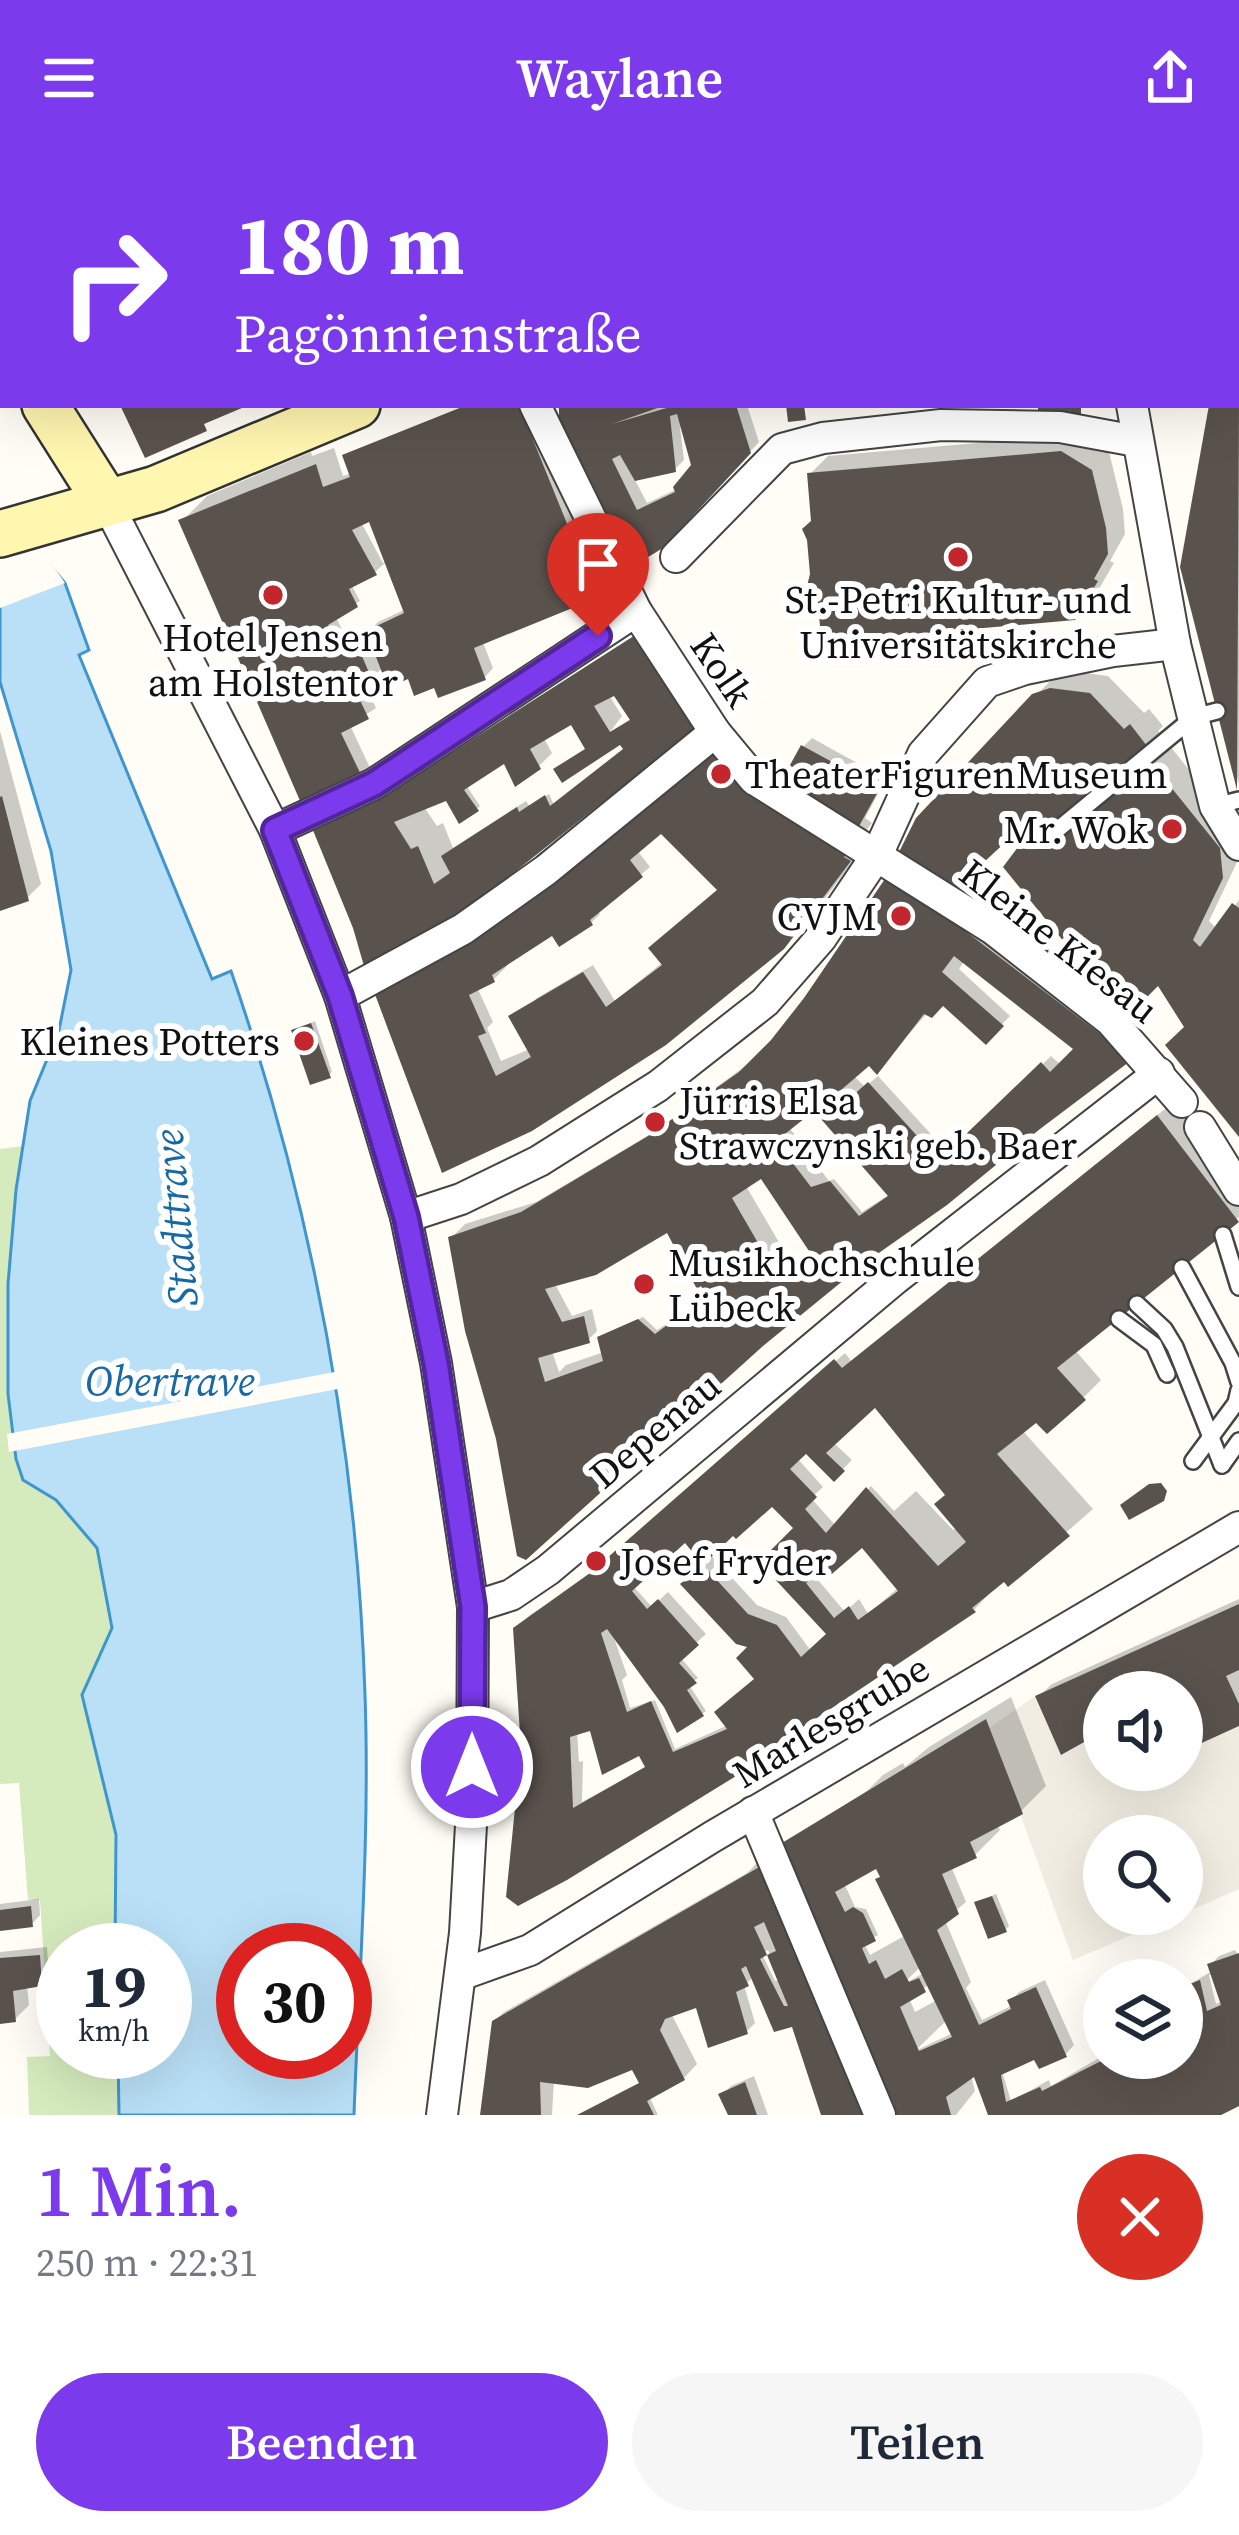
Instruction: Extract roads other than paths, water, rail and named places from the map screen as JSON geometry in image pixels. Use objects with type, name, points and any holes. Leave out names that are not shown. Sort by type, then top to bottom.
[{"type":"street","points":[[46,408],[107,503],[275,830],[340,996],[406,1217],[436,1363],[473,1607],[472,1807],[460,1975],[442,2115]]},
{"type":"street","points":[[13,530],[173,482],[350,408]]},
{"type":"street","name":"Kolk","points":[[537,408],[636,611],[715,732],[754,778],[877,855]]},
{"type":"street","points":[[1132,408],[1175,644],[1205,714],[1239,845]]},
{"type":"street","points":[[676,557],[782,448],[823,438],[940,424],[1060,428],[1136,441]]},
{"type":"street","points":[[275,830],[374,784],[636,611]]},
{"type":"street","points":[[406,1217],[461,1199],[539,1161],[658,1086],[765,1001],[821,938],[877,855],[922,754],[987,682],[1113,651],[1175,644]]},
{"type":"street","points":[[340,996],[463,929],[547,870],[715,732]]},
{"type":"street","name":"Kleine Kiesau","points":[[877,855],[993,929],[1111,1022],[1175,1088]]},
{"type":"street","name":"Depenau","points":[[473,1607],[511,1595],[548,1570],[895,1279],[1175,1088]]},
{"type":"street","points":[[1200,1127],[1239,1190]]},
{"type":"street","name":"Marlesgrube","points":[[460,1975],[530,1950],[753,1812],[1239,1527]]},
{"type":"street","points":[[753,1812],[880,2115]]},
{"type":"lane","points":[[1032,821],[1045,840],[1205,714]]},
{"type":"lane","points":[[1223,1235],[1239,1287]]},
{"type":"lane","points":[[1182,1268],[1239,1386],[1236,1403],[1193,1461]]},
{"type":"lane","points":[[1137,1304],[1164,1329],[1175,1347],[1222,1465],[1239,1441]]},
{"type":"lane","points":[[1119,1319],[1154,1345],[1168,1374]]},
{"type":"water","name":"Obertrave","points":[[0,506],[65,583],[89,650],[79,655],[212,979],[231,971],[260,1059],[307,1238],[340,1419],[360,1602],[366,1800],[362,1923],[216,1923],[216,2079],[356,2079],[354,2115],[119,2115],[118,2079],[192,2079],[192,1923],[115,1923],[116,1835],[82,1695],[112,1628],[97,1548],[56,1500],[23,1480],[16,1459],[8,1394],[8,1284],[16,1190],[30,1101],[59,1030],[71,970],[51,851],[0,682]]},
{"type":"place","name":"St.-Petri Kultur- und Universitätskirche","points":[[958,557]]},
{"type":"place","name":"Hotel Jensen am Holstentor","points":[[273,595]]},
{"type":"place","name":"TheaterFigurenMuseum","points":[[721,774]]},
{"type":"place","name":"Mr. Wok","points":[[1172,829]]},
{"type":"place","name":"CVJM","points":[[901,916]]},
{"type":"place","name":"Kleines Potters","points":[[304,1041]]},
{"type":"place","name":"Jürris Elsa Strawczynski geb. Baer","points":[[655,1122]]},
{"type":"place","name":"Musikhochschule Lübeck","points":[[644,1284]]},
{"type":"place","name":"Josef Fryder","points":[[596,1561]]},
{"type":"water label","name":"Stadttrave","points":[[175,1218]]}]
